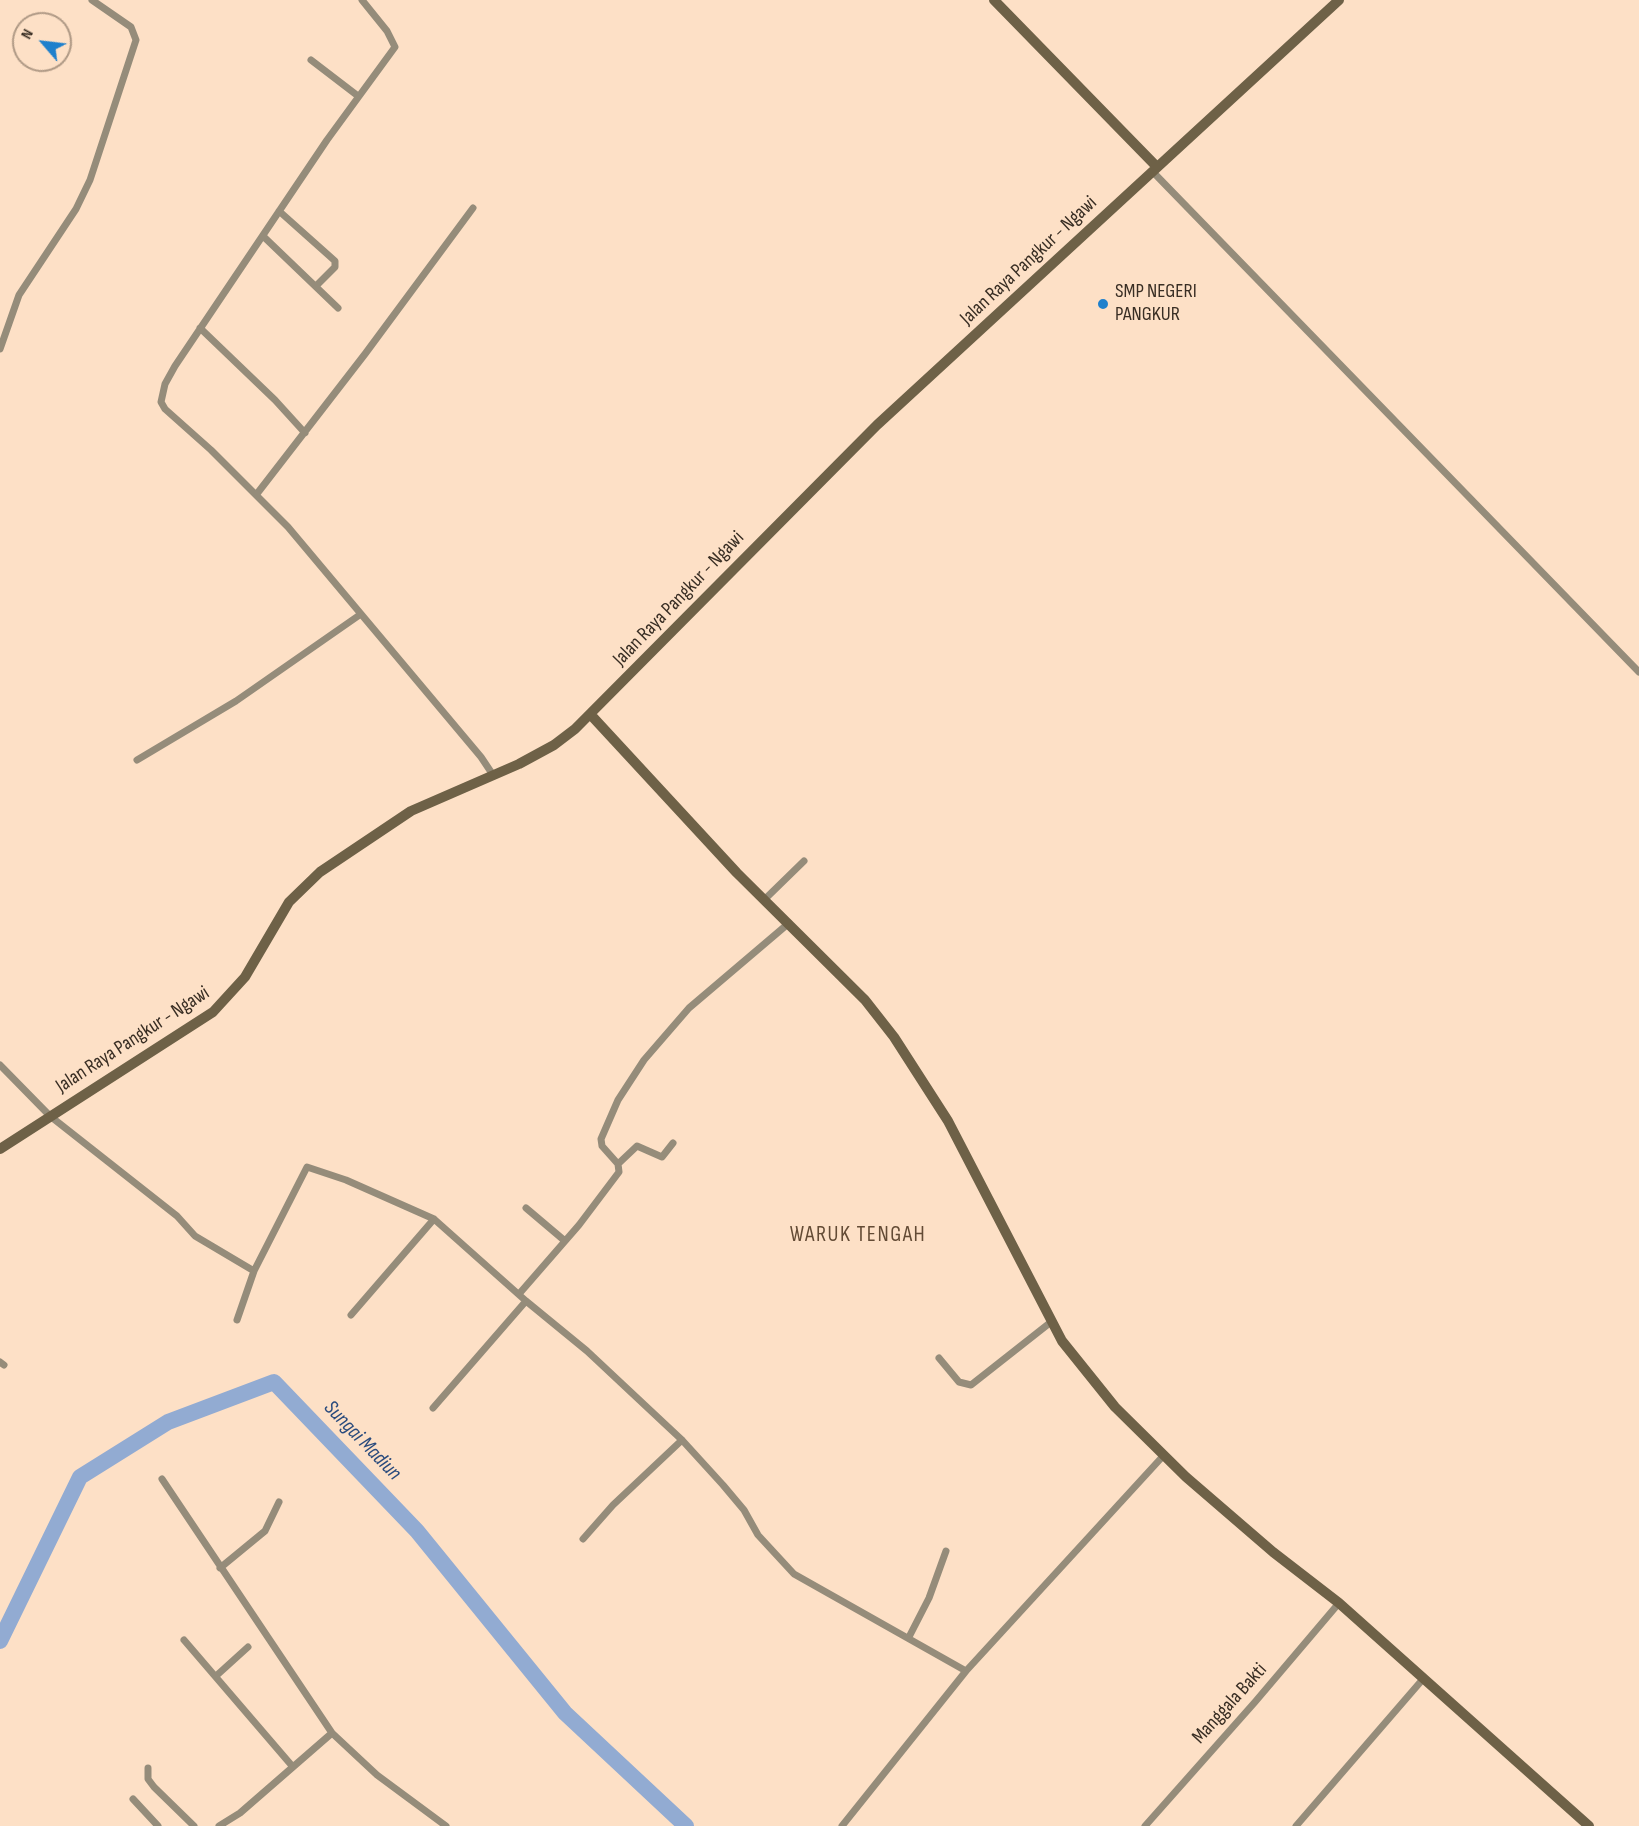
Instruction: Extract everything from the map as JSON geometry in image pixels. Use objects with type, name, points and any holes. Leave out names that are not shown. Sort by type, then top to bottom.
[{"type":"main road","points":[[994,0],[1155,169]]},
{"type":"main road","name":"Jalan Raya Pangkur - Ngawi","points":[[0,1149],[213,1012],[245,977],[289,902],[320,872],[411,811],[554,745],[590,714],[828,473],[1339,0]]},
{"type":"main road","points":[[590,714],[764,900],[865,1000],[923,1081],[948,1121],[1051,1322],[1084,1371],[1115,1407],[1164,1455],[1273,1552],[1339,1603],[1589,1826]]},
{"type":"street","points":[[0,349],[19,295],[76,209],[90,180],[136,40],[131,27],[92,0]]},
{"type":"street","points":[[362,0],[387,31],[395,47],[358,96],[200,328],[165,384],[161,402],[165,410],[211,450],[296,536],[481,757],[493,775]]},
{"type":"street","points":[[311,60],[358,96]]},
{"type":"street","points":[[1155,169],[1639,672]]},
{"type":"street","points":[[256,495],[305,433],[472,208]]},
{"type":"street","points":[[279,211],[335,261],[335,267],[316,286]]},
{"type":"street","points":[[264,237],[338,308]]},
{"type":"street","points":[[200,328],[305,433]]},
{"type":"street","points":[[137,760],[236,700],[361,614]]},
{"type":"street","points":[[764,900],[804,861]]},
{"type":"street","points":[[519,1294],[565,1241],[619,1172],[618,1164],[602,1146],[601,1139],[618,1100],[644,1060],[689,1008],[789,923]]},
{"type":"street","points":[[0,1065],[50,1116],[177,1216],[195,1236],[254,1271]]},
{"type":"street","points":[[618,1164],[637,1146],[662,1157],[673,1143]]},
{"type":"street","points":[[237,1320],[254,1271],[307,1167],[368,1189],[434,1219],[526,1301],[587,1351],[682,1440],[744,1510],[758,1535],[794,1574],[966,1671]]},
{"type":"street","points":[[526,1208],[565,1241]]},
{"type":"street","points":[[351,1315],[434,1219]]},
{"type":"street","points":[[433,1408],[526,1301]]},
{"type":"street","points":[[939,1358],[959,1382],[971,1385],[1051,1322]]},
{"type":"street","points":[[584,1539],[613,1505],[682,1440]]},
{"type":"street","points":[[842,1826],[966,1671],[1164,1455]]},
{"type":"street","points":[[162,1479],[332,1733],[377,1775],[446,1826]]},
{"type":"street","points":[[220,1568],[261,1536],[272,1521],[279,1502]]},
{"type":"street","points":[[909,1637],[929,1598],[946,1551]]},
{"type":"street","name":"Manggala Bakti","points":[[1145,1826],[1339,1603]]},
{"type":"street","points":[[184,1640],[293,1767]]},
{"type":"street","points":[[216,1676],[248,1647]]},
{"type":"street","points":[[1296,1826],[1423,1679]]},
{"type":"street","points":[[219,1826],[240,1813],[332,1733]]},
{"type":"street","points":[[148,1768],[148,1779],[154,1787],[194,1826]]},
{"type":"street","points":[[133,1799],[158,1826]]},
{"type":"waterway","name":"Sungai Madiun","points":[[0,1641],[80,1477],[168,1422],[274,1382],[417,1531],[565,1713],[686,1826]]},
{"type":"place","name":"SMP NEGERI PANGKUR","points":[[1103,304]]},
{"type":"district","name":"WARUK TENGAH","points":[[858,1235]]}]
